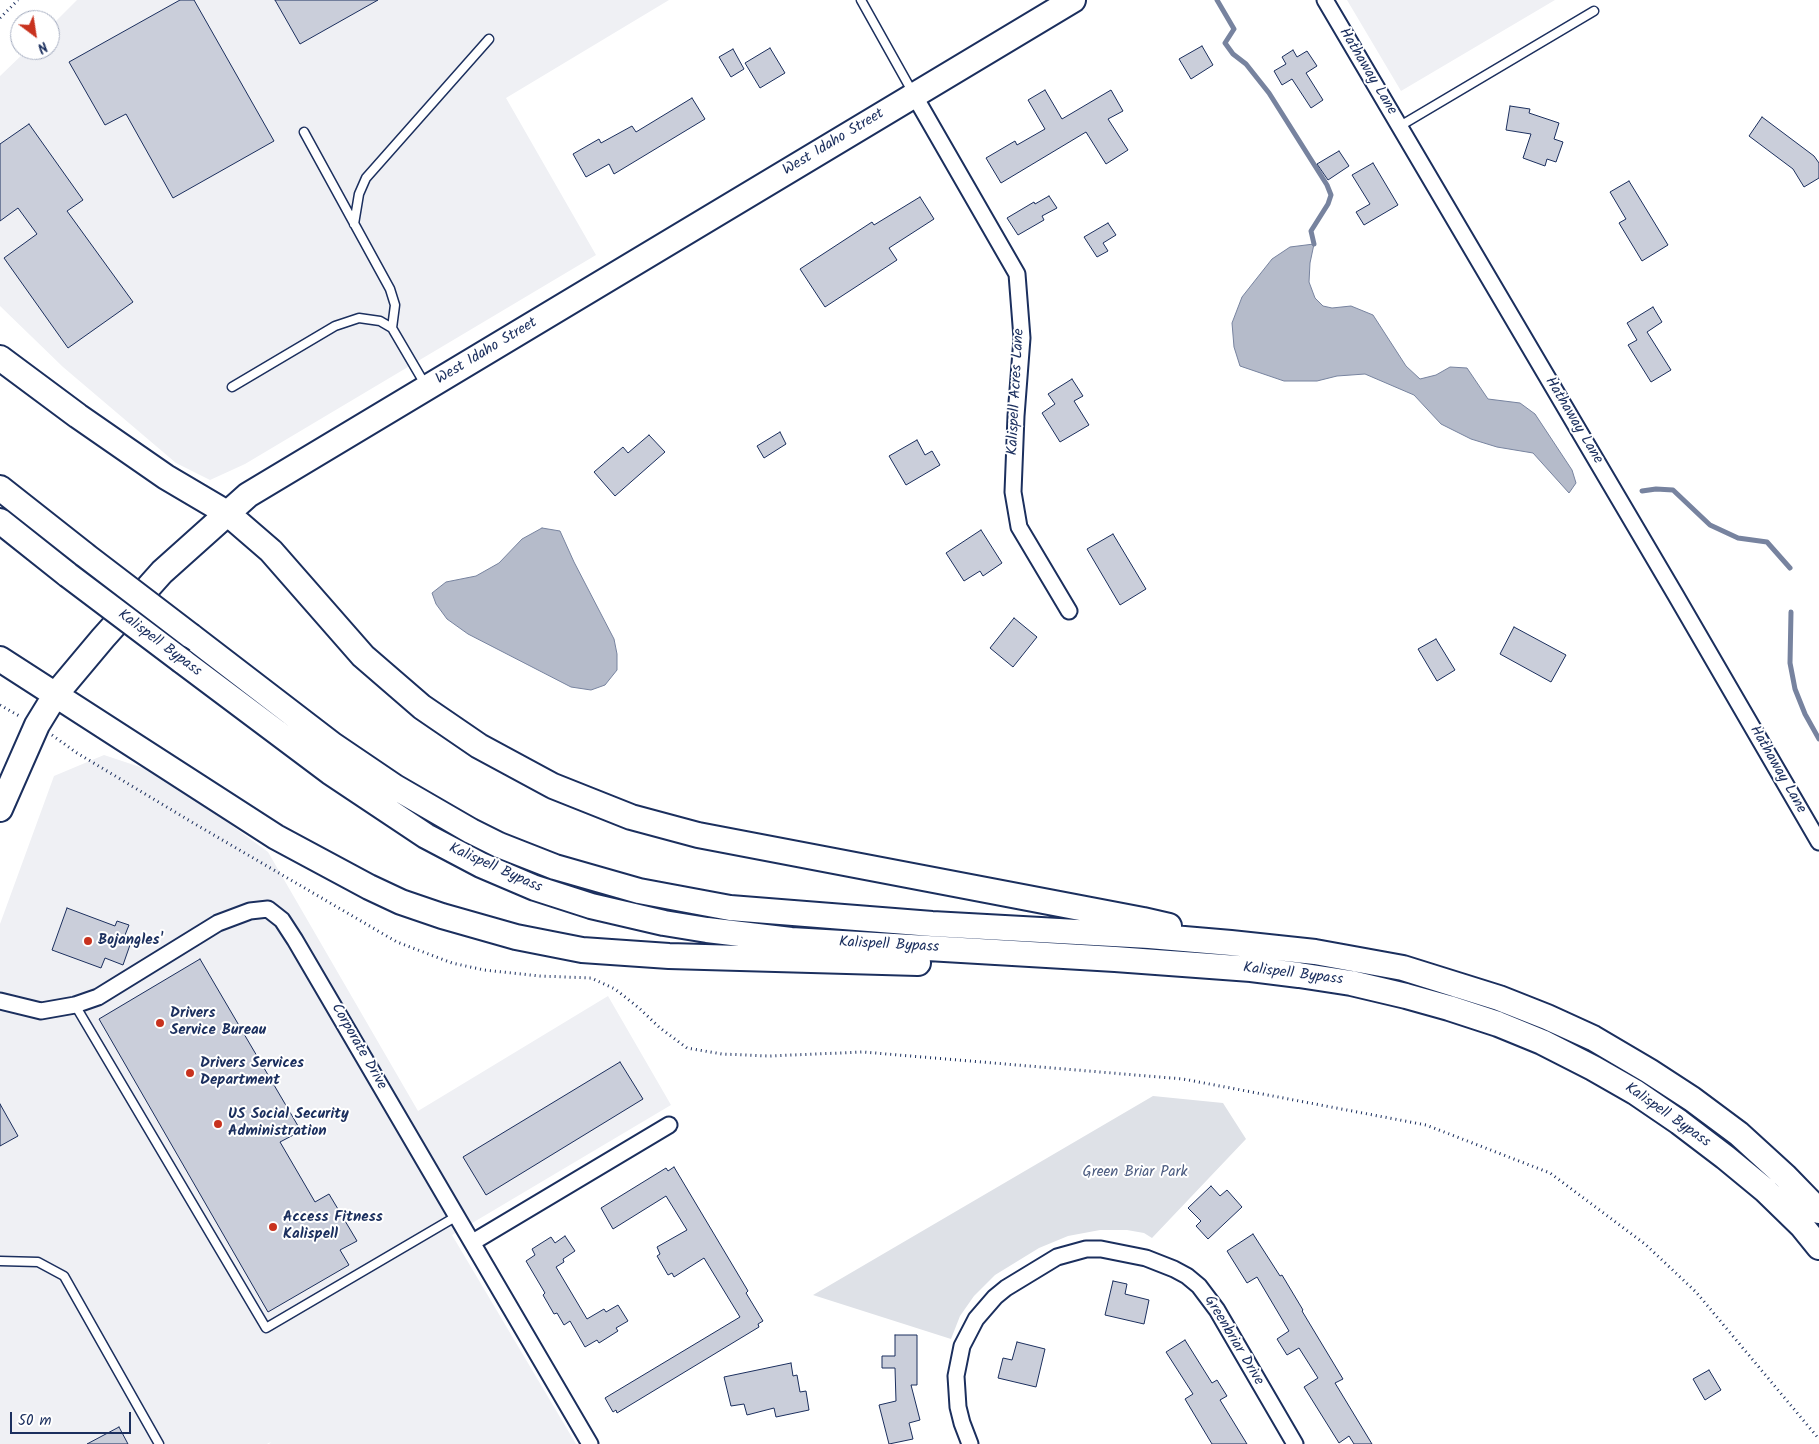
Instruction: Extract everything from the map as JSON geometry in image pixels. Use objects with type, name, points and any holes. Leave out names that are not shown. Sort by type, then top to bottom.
[{"type":"highway","name":"West Idaho Street","points":[[0,809],[37,725],[56,694],[162,572],[248,495],[1073,0]]},
{"type":"highway","points":[[0,358],[78,416],[166,477],[226,513],[271,551],[363,656],[402,691],[479,746],[553,786],[631,817],[698,835],[1143,920],[1231,943]]},
{"type":"highway","name":"Kalispell Bypass","points":[[0,488],[333,745],[433,810],[499,845],[528,857],[582,876],[668,898],[746,910],[1231,943],[1315,952],[1403,968],[1499,998],[1593,1038],[1692,1099],[1739,1134],[1785,1176],[1819,1211]]},
{"type":"highway","name":"Kalispell Bypass","points":[[0,522],[330,772],[426,836],[481,865],[562,898],[638,917],[749,936],[1232,968],[1308,976],[1351,983],[1406,996],[1498,1024],[1542,1042],[1635,1092],[1726,1157],[1765,1190],[1802,1226],[1819,1247]]},
{"type":"highway","points":[[0,659],[189,783],[276,838],[322,864],[401,902],[484,928],[582,950],[669,956],[942,963],[993,961],[1039,955]]},
{"type":"street","name":"Hathaway Lane","points":[[1325,0],[1819,842]]},
{"type":"street","name":"Kalispell Acres Lane","points":[[914,95],[1016,274],[1022,338],[1013,492],[1019,527],[1069,611]]},
{"type":"street","name":"Corporate Drive","points":[[0,1001],[41,1011],[75,1005],[98,997],[218,923],[250,910],[268,909],[282,920],[295,940],[590,1444]]},
{"type":"street","points":[[473,1242],[669,1125]]},
{"type":"street","name":"Greenbriar Drive","points":[[970,1444],[958,1407],[956,1376],[962,1346],[976,1319],[995,1297],[1006,1288],[1058,1257],[1086,1249],[1101,1249],[1146,1258],[1187,1276],[1199,1286],[1218,1310],[1295,1444]]},
{"type":"lane","points":[[861,0],[914,95]]},
{"type":"lane","points":[[1400,126],[1594,11]]},
{"type":"lane","points":[[354,224],[359,194],[366,178],[489,39]]},
{"type":"lane","points":[[304,132],[390,289],[395,305],[392,328]]},
{"type":"lane","points":[[232,387],[336,326],[359,318],[380,320],[392,328],[427,387]]},
{"type":"lane","points":[[75,1005],[266,1328],[457,1216]]},
{"type":"lane","points":[[0,1261],[38,1262],[64,1276],[159,1444]]},
{"type":"path","points":[[0,18],[18,0]]},
{"type":"path","points":[[0,705],[37,725],[77,753],[397,942],[452,962],[484,970],[540,976],[591,978],[615,989],[660,1028],[687,1048],[722,1054],[769,1056],[863,1052],[1183,1079],[1426,1125],[1550,1173],[1645,1244],[1696,1292],[1819,1440]]},
{"type":"shaded area","points":[[77,0],[669,0],[506,98],[596,255],[245,464],[210,480],[176,463],[63,367],[0,306],[0,76],[17,60],[60,60],[60,17]]},
{"type":"shaded area","points":[[1347,0],[1555,0],[1401,91]]},
{"type":"shaded area","points":[[104,755],[161,774],[268,852],[418,1111],[608,996],[671,1105],[452,1235],[576,1444],[269,1444],[271,1442],[267,1444],[0,1444],[0,924],[54,776]]},
{"type":"green space","name":"Green Briar Park","points":[[1153,1096],[1223,1103],[1246,1139],[1152,1238],[1144,1233],[1127,1230],[1100,1230],[1068,1236],[1039,1248],[995,1275],[974,1296],[960,1316],[951,1339],[813,1295]]},
{"type":"water","points":[[1314,244],[1309,282],[1315,298],[1323,306],[1332,308],[1351,306],[1373,315],[1406,366],[1420,379],[1436,375],[1450,367],[1467,368],[1488,399],[1520,403],[1535,414],[1572,470],[1576,483],[1569,493],[1533,453],[1497,447],[1471,439],[1441,424],[1414,395],[1365,374],[1337,376],[1317,381],[1284,381],[1240,366],[1234,347],[1232,323],[1242,297],[1272,259],[1290,247]]},
{"type":"water","points":[[542,528],[560,531],[614,639],[617,654],[617,670],[605,685],[591,690],[571,687],[468,634],[447,619],[436,604],[432,593],[446,582],[476,576],[499,563],[522,539]]},
{"type":"building","points":[[180,0],[194,0],[274,141],[173,198],[126,114],[105,125],[69,62]]},
{"type":"building","points":[[275,0],[378,0],[300,44]]},
{"type":"building","points":[[1202,46],[1213,65],[1191,79],[1179,59]]},
{"type":"building","points":[[770,48],[785,73],[760,88],[745,63]]},
{"type":"building","points":[[733,49],[744,69],[731,77],[719,57]]},
{"type":"building","points":[[1293,50],[1297,57],[1307,51],[1317,66],[1306,73],[1323,100],[1311,108],[1292,79],[1282,85],[1274,71],[1286,64],[1282,57]]},
{"type":"building","points":[[1045,90],[1062,119],[1111,90],[1123,111],[1108,119],[1128,150],[1106,164],[1086,132],[1001,183],[986,158],[1015,141],[1017,145],[1045,129],[1028,100]]},
{"type":"building","points":[[692,98],[705,119],[614,174],[609,164],[586,177],[573,154],[599,139],[601,143],[632,126],[636,132]]},
{"type":"building","points":[[1510,106],[1530,109],[1529,113],[1559,123],[1554,139],[1563,142],[1556,162],[1547,159],[1545,166],[1523,158],[1531,134],[1506,130]]},
{"type":"building","points":[[1762,117],[1814,156],[1819,163],[1819,178],[1804,187],[1793,169],[1749,136]]},
{"type":"building","points":[[29,124],[83,200],[67,211],[133,302],[68,348],[4,258],[37,234],[18,208],[0,221],[0,144]]},
{"type":"building","points":[[1339,151],[1349,166],[1328,180],[1317,164]]},
{"type":"building","points":[[1373,163],[1398,205],[1364,225],[1356,212],[1370,204],[1352,175]]},
{"type":"building","points":[[1629,181],[1668,245],[1642,261],[1619,223],[1626,219],[1610,192]]},
{"type":"building","points":[[1049,196],[1057,208],[1042,216],[1044,220],[1018,235],[1007,218],[1034,202],[1035,204]]},
{"type":"building","points":[[920,197],[934,219],[889,248],[897,260],[825,307],[800,269],[872,222],[874,225]]},
{"type":"building","points":[[1108,223],[1116,235],[1103,243],[1108,251],[1097,257],[1084,237]]},
{"type":"building","points":[[1653,307],[1662,322],[1647,332],[1671,370],[1651,382],[1628,345],[1637,340],[1627,323]]},
{"type":"building","points":[[1072,379],[1083,396],[1074,401],[1089,425],[1060,442],[1042,413],[1055,404],[1048,394]]},
{"type":"building","points":[[780,432],[786,444],[764,458],[757,446]]},
{"type":"building","points":[[649,435],[665,452],[615,496],[594,472],[623,447],[628,453]]},
{"type":"building","points":[[917,440],[925,455],[932,451],[940,465],[906,485],[889,456]]},
{"type":"building","points":[[981,530],[1002,563],[983,576],[980,571],[964,581],[946,553]]},
{"type":"building","points":[[1113,534],[1146,589],[1120,605],[1087,549]]},
{"type":"building","points":[[1014,618],[1037,637],[1013,667],[990,648]]},
{"type":"building","points":[[1514,627],[1566,655],[1551,682],[1500,654]]},
{"type":"building","points":[[1436,639],[1455,670],[1437,681],[1418,649]]},
{"type":"building","points":[[67,908],[115,926],[117,921],[129,925],[123,940],[131,942],[123,965],[105,958],[101,968],[52,950]]},
{"type":"building","points":[[200,959],[301,1131],[280,1142],[315,1202],[329,1194],[357,1241],[340,1250],[349,1265],[268,1312],[99,1019]]},
{"type":"building","points":[[620,1062],[643,1099],[486,1195],[463,1157]]},
{"type":"building","points":[[0,1104],[18,1136],[0,1146]]},
{"type":"building","points":[[674,1167],[748,1291],[746,1293],[763,1321],[758,1324],[759,1327],[617,1413],[616,1410],[613,1412],[605,1398],[740,1317],[704,1258],[674,1277],[672,1273],[668,1275],[657,1256],[660,1254],[657,1247],[687,1230],[666,1196],[613,1229],[601,1208],[666,1168],[668,1171]]},
{"type":"building","points":[[1211,1186],[1220,1196],[1227,1190],[1242,1207],[1208,1239],[1196,1226],[1201,1221],[1188,1208]]},
{"type":"building","points":[[1253,1234],[1280,1276],[1282,1275],[1343,1379],[1335,1383],[1372,1444],[1354,1444],[1349,1436],[1339,1443],[1304,1387],[1318,1378],[1299,1348],[1287,1355],[1277,1339],[1289,1331],[1257,1277],[1247,1283],[1227,1251]]},
{"type":"building","points":[[565,1236],[575,1251],[563,1259],[564,1262],[556,1267],[587,1319],[604,1309],[606,1312],[618,1305],[628,1321],[616,1328],[618,1331],[599,1343],[597,1340],[585,1347],[570,1321],[564,1325],[557,1313],[554,1314],[543,1295],[545,1293],[526,1261],[535,1255],[532,1249],[551,1237],[555,1243]]},
{"type":"building","points":[[1113,1281],[1127,1284],[1125,1294],[1149,1300],[1144,1324],[1105,1315]]},
{"type":"building","points":[[895,1335],[917,1335],[917,1385],[911,1385],[920,1420],[909,1423],[913,1439],[889,1444],[879,1405],[896,1401],[895,1368],[882,1368],[882,1356],[895,1356]]},
{"type":"building","points":[[1185,1340],[1212,1383],[1217,1380],[1227,1396],[1220,1400],[1247,1444],[1212,1444],[1185,1399],[1193,1394],[1166,1352]]},
{"type":"building","points":[[1017,1342],[1045,1349],[1036,1387],[998,1378],[1003,1358],[1012,1360]]},
{"type":"building","points":[[791,1363],[793,1376],[797,1375],[800,1392],[806,1391],[809,1410],[776,1417],[774,1408],[747,1415],[744,1404],[731,1406],[724,1377]]},
{"type":"building","points":[[1709,1370],[1721,1390],[1705,1400],[1693,1379]]},
{"type":"building","points":[[119,1427],[128,1444],[87,1444]]},
{"type":"waterway","points":[[1217,0],[1234,29],[1225,43],[1233,54],[1246,64],[1269,93],[1327,185],[1331,195],[1328,204],[1311,231],[1314,244]]},
{"type":"waterway","points":[[1642,491],[1656,489],[1673,490],[1710,525],[1738,538],[1767,542],[1790,568]]},
{"type":"waterway","points":[[1791,612],[1790,663],[1795,689],[1805,714],[1819,739]]},
{"type":"place","name":"Bojangles'","points":[[88,941]]},
{"type":"place","name":"Drivers Service Bureau","points":[[160,1023]]},
{"type":"place","name":"Drivers Services Department","points":[[190,1073]]},
{"type":"place","name":"US Social Security Administration","points":[[218,1124]]},
{"type":"place","name":"Access Fitness Kalispell","points":[[273,1227]]}]
